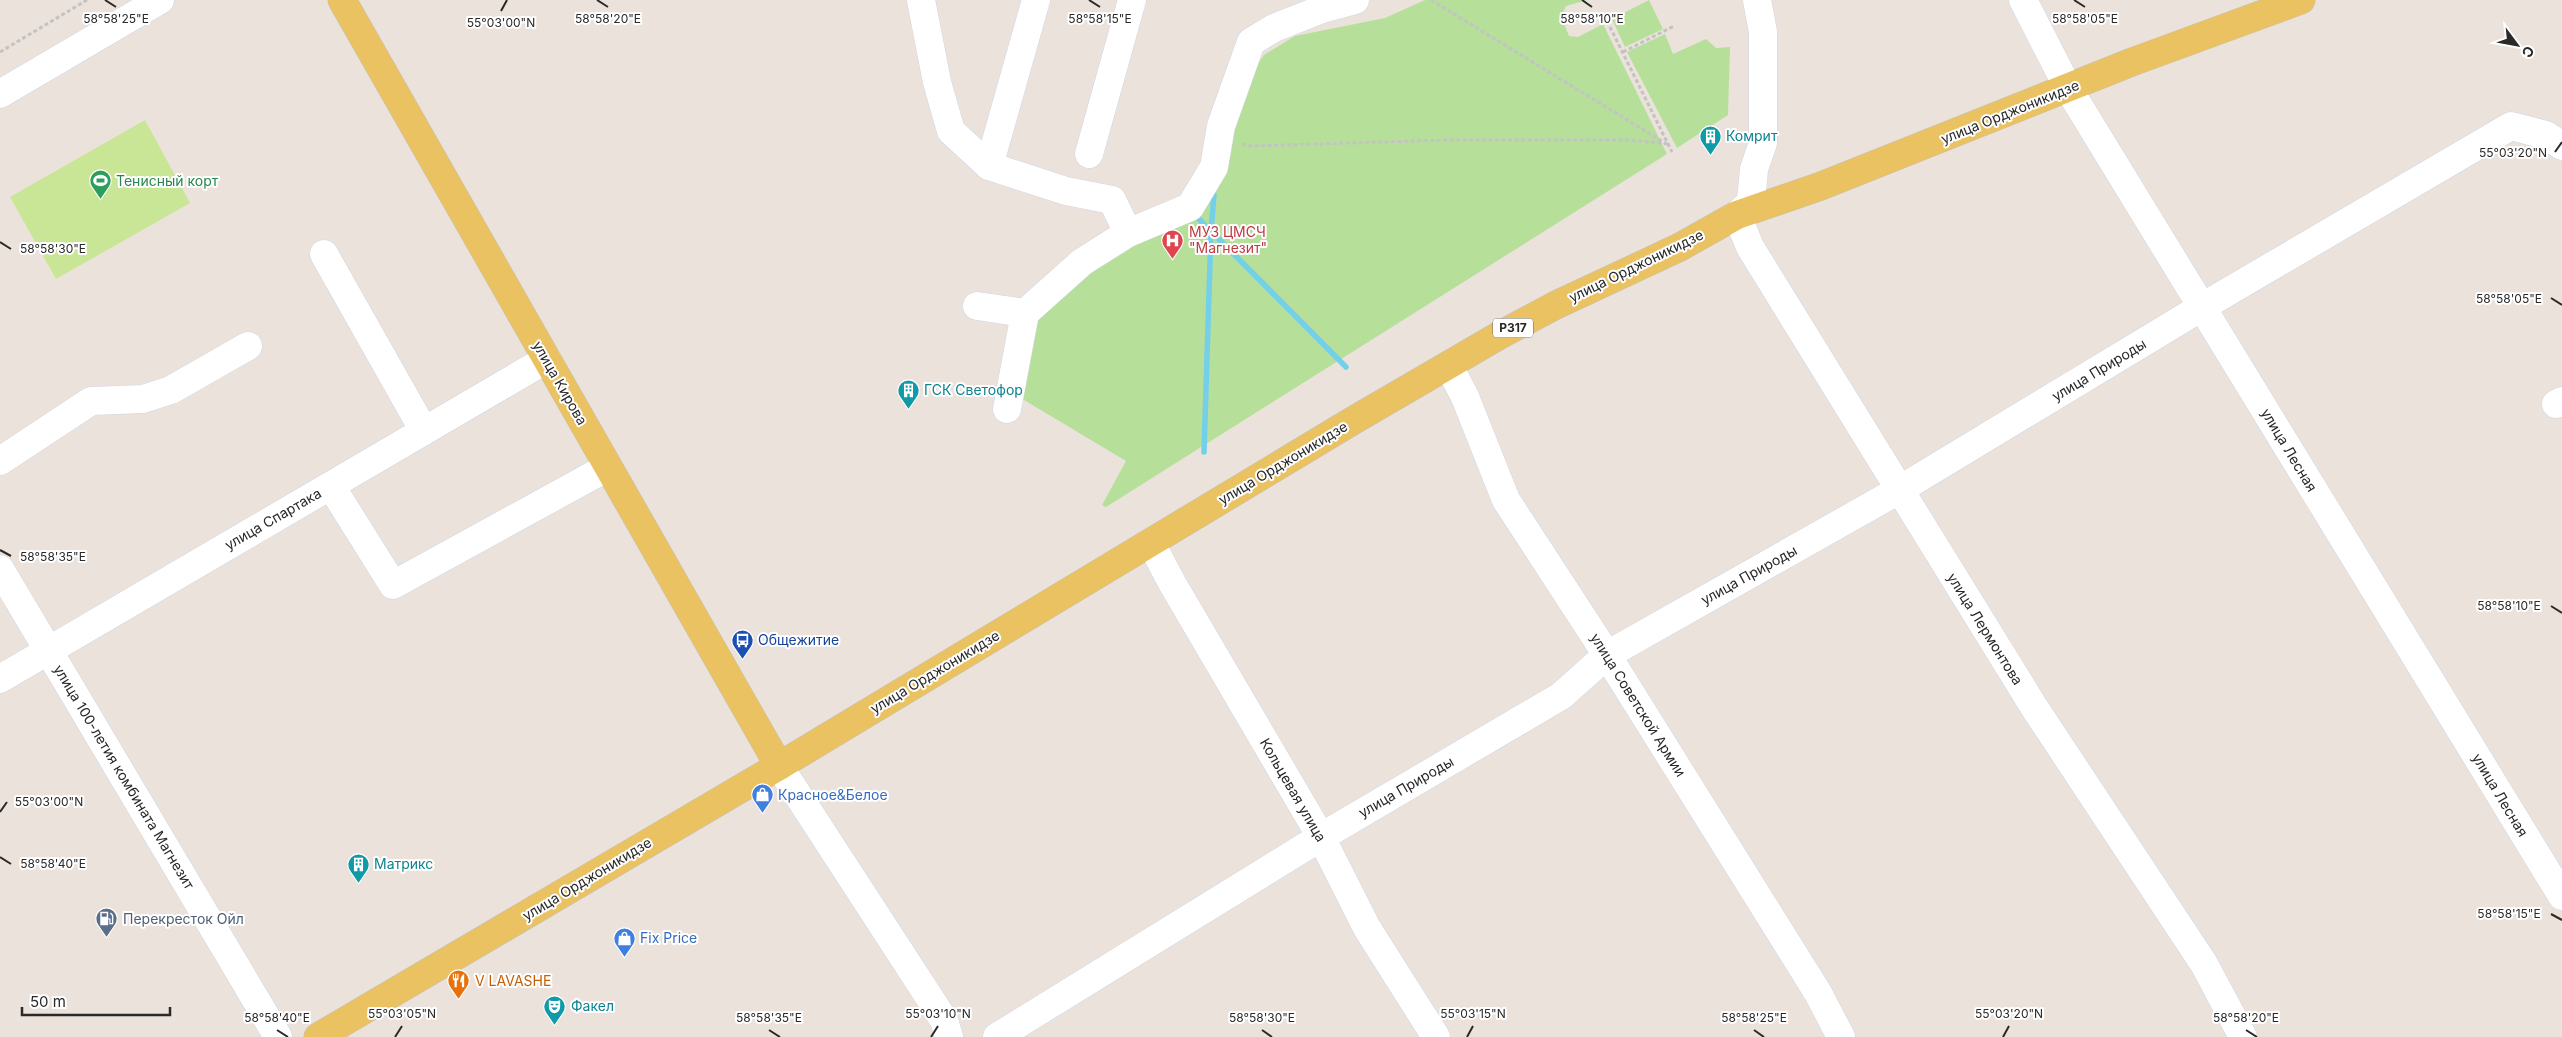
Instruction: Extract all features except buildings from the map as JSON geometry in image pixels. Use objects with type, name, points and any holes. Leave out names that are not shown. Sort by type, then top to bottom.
[{"type":"main road","name":"улица Кирова","points":[[342,0],[778,766]]},
{"type":"main road","name":"улица Орджоникидзе","points":[[318,1037],[778,766],[1354,420],[1524,322],[1600,283],[1680,247],[1737,215],[1821,186],[2132,62],[2301,0]]},
{"type":"street","points":[[0,94],[160,0]]},
{"type":"street","points":[[921,0],[937,82],[951,131],[989,166],[1066,192],[1112,200],[1128,233]]},
{"type":"street","points":[[989,166],[1036,0]]},
{"type":"street","points":[[1089,154],[1132,0]]},
{"type":"street","points":[[1007,409],[1025,312],[1082,262],[1128,233],[1190,207],[1214,167],[1219,138],[1238,74],[1251,42],[1274,28],[1321,5],[1355,0]]},
{"type":"street","points":[[1737,215],[1751,202],[1754,169],[1763,143],[1763,32],[1757,0]]},
{"type":"street","name":"улица Лесная","points":[[2023,0],[2068,88],[2562,896]]},
{"type":"street","name":"улица Природы","points":[[997,1037],[1321,836],[1561,696],[1607,655],[1899,490],[2202,308],[2511,126],[2546,136],[2562,146]]},
{"type":"street","name":"улица Лермонтова","points":[[1737,215],[1750,247],[1899,490],[2034,708],[2204,964],[2243,1037]]},
{"type":"street","points":[[324,254],[424,431]]},
{"type":"street","points":[[977,306],[1025,312]]},
{"type":"street","points":[[0,461],[91,401],[143,399],[170,390],[248,346]]},
{"type":"street","name":"улица Спартака","points":[[0,679],[547,359]]},
{"type":"street","name":"улица Советской Армии","points":[[1449,366],[1465,397],[1506,500],[1607,655],[1818,993],[1841,1037]]},
{"type":"street","points":[[331,486],[393,585],[608,467]]},
{"type":"street","name":"Кольцевая улица","points":[[1151,543],[1172,583],[1321,836],[1367,928],[1436,1037]]},
{"type":"street","name":"улица 100-летия комбината Магнезит","points":[[0,569],[278,1037]]},
{"type":"street","points":[[778,766],[944,1020],[949,1037]]},
{"type":"path","points":[[0,52],[87,0]]},
{"type":"path","points":[[1431,0],[1668,144]]},
{"type":"path","points":[[1607,21],[1672,152]]},
{"type":"path","points":[[1622,52],[1674,26]]},
{"type":"path","points":[[1219,138],[1250,146],[1447,140],[1631,140],[1668,144]]},
{"type":"green space","points":[[1425,0],[1587,0],[1566,6],[1561,16],[1569,36],[1578,37],[1603,24],[1667,154],[1106,507],[1102,505],[1126,461],[1019,397],[1029,324],[1090,265],[1197,217],[1215,195],[1247,80],[1264,55],[1295,36],[1385,18]]},
{"type":"green space","points":[[1649,0],[1663,29],[1625,47],[1612,19]]},
{"type":"green space","points":[[1665,34],[1673,54],[1706,39],[1716,48],[1730,47],[1728,115],[1677,148],[1627,52]]},
{"type":"green space","name":"Тенисный корт","points":[[145,120],[190,203],[56,279],[10,197]]},
{"type":"waterway","points":[[1204,452],[1211,231],[1214,195]]},
{"type":"waterway","points":[[1197,217],[1346,367]]},
{"type":"place","name":"Комрит","points":[[1710,155]]},
{"type":"place","name":"Тенисный корт","points":[[100,200]]},
{"type":"place","name":"МУЗ ЦМСЧ \"Магнезит\"","points":[[1173,259]]},
{"type":"place","name":"ГСК Светофор","points":[[908,409]]},
{"type":"place","name":"Общежитие","points":[[742,659]]},
{"type":"place","name":"Красное&Белое","points":[[762,814]]},
{"type":"place","name":"Матрикс","points":[[358,883]]},
{"type":"place","name":"Перекресток Ойл","points":[[107,938]]},
{"type":"place","name":"Fix Price","points":[[624,957]]},
{"type":"place","name":"V LAVASHE","points":[[459,1000]]},
{"type":"place","name":"Факел","points":[[555,1025]]}]
